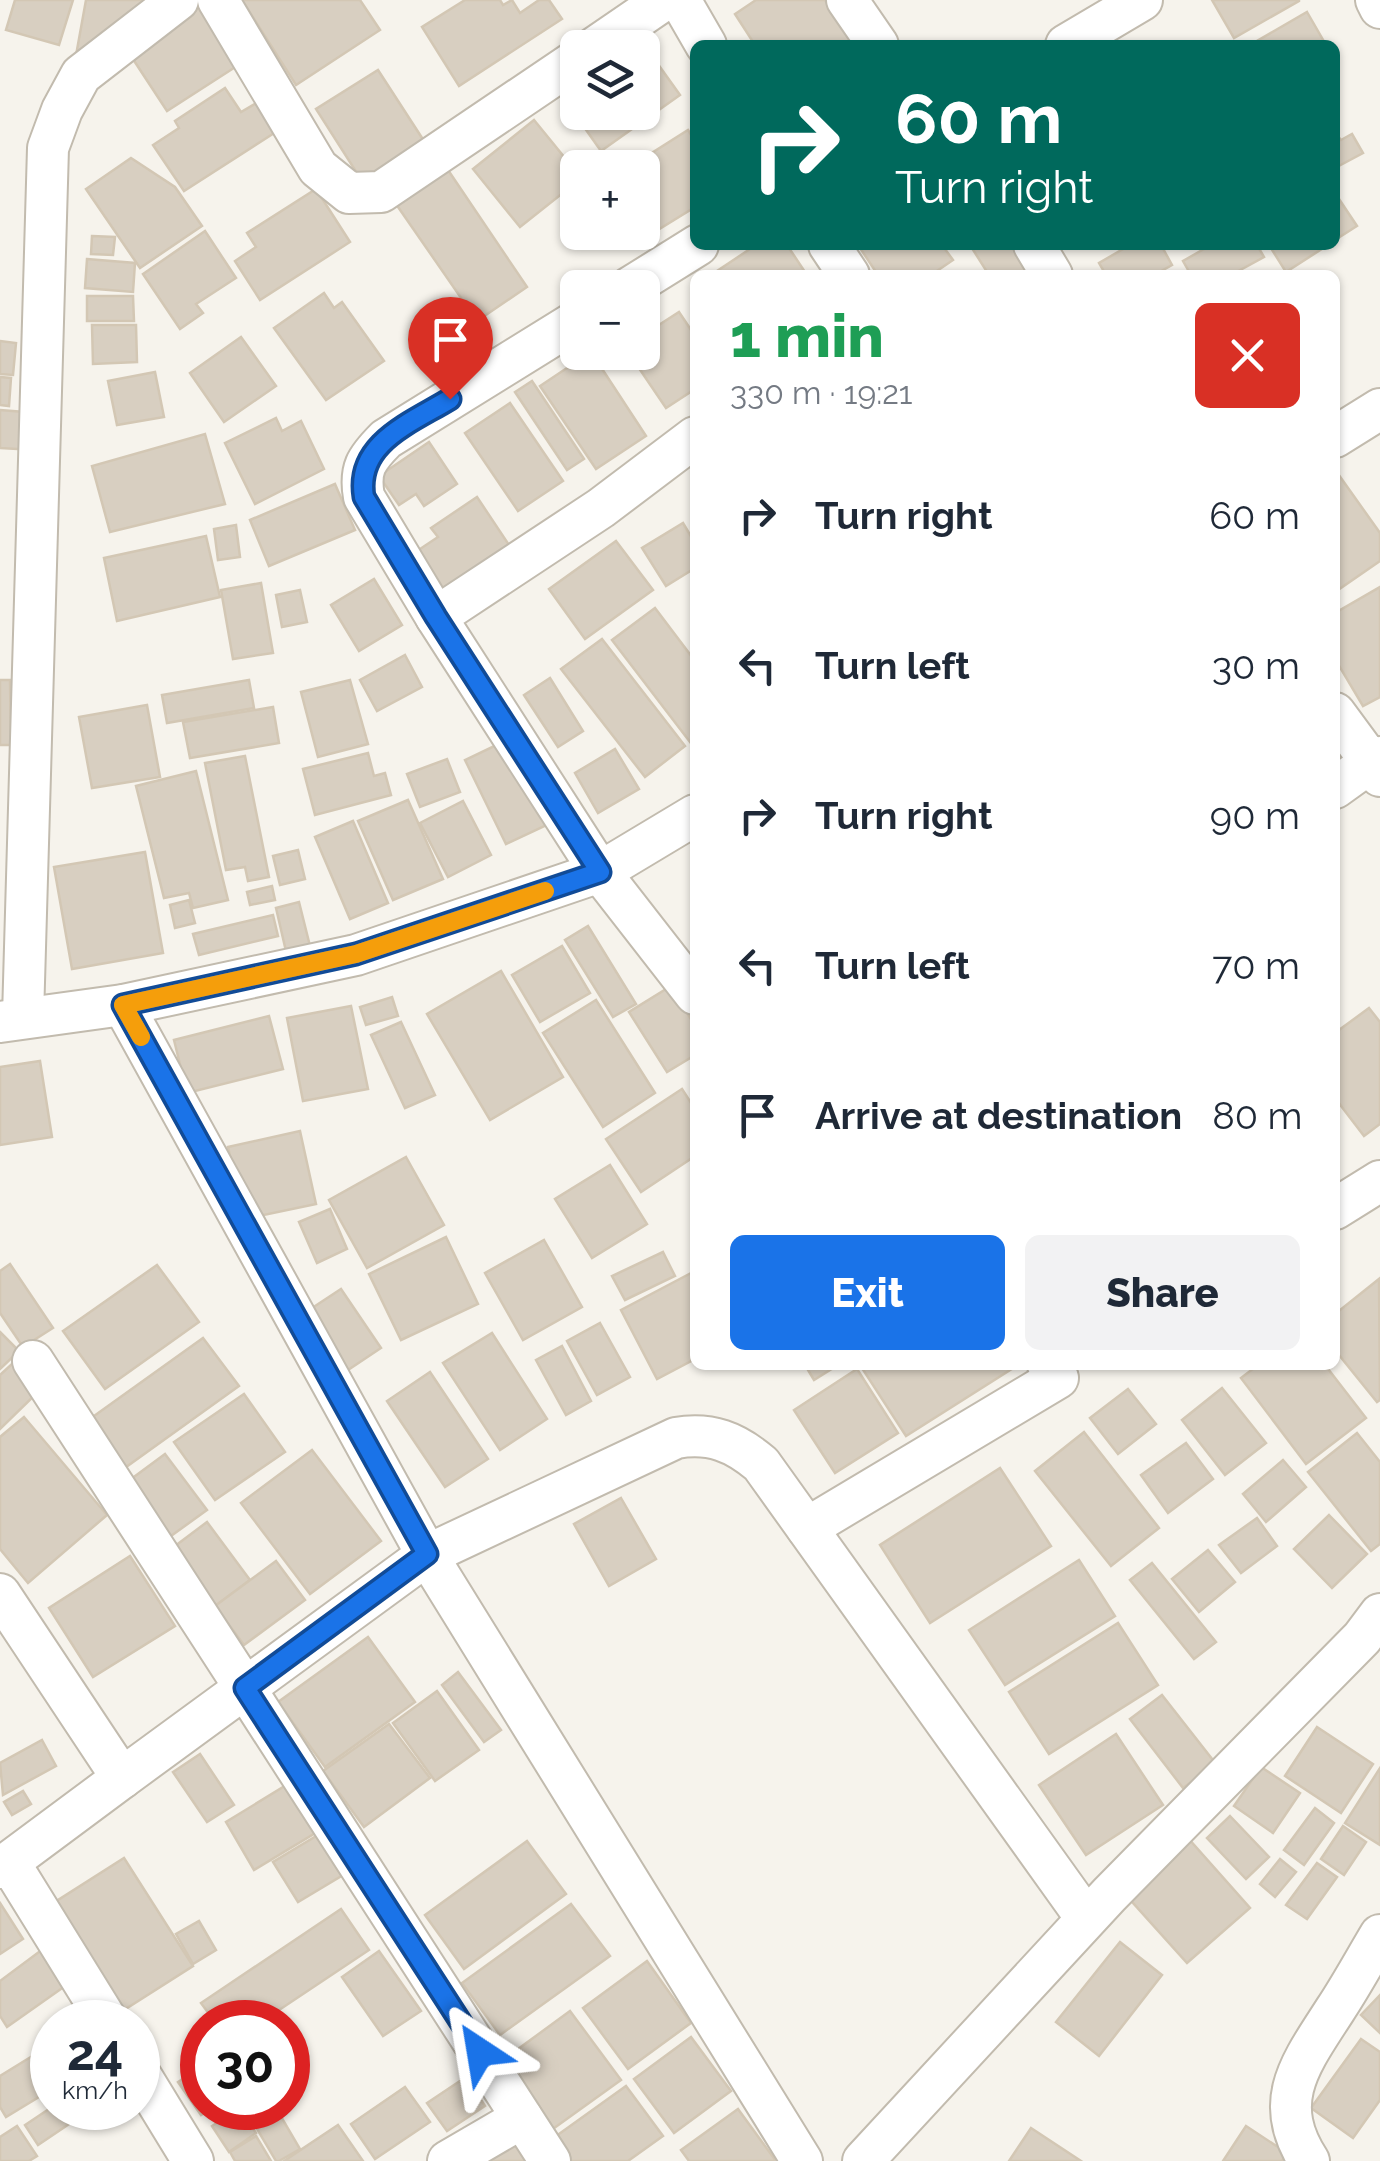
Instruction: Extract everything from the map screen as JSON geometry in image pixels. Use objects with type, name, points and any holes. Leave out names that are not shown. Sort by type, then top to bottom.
[{"type":"street","points":[[178,0],[81,75],[48,148],[12,1019],[123,1005],[356,954],[600,872],[690,818]]},
{"type":"street","points":[[218,0],[318,168],[348,193],[381,192],[560,71]]},
{"type":"street","points":[[620,30],[664,0]]},
{"type":"street","points":[[680,0],[703,40]]},
{"type":"street","points":[[846,0],[874,40]]},
{"type":"street","points":[[1074,40],[1142,0]]},
{"type":"street","points":[[1376,0],[1380,8]]},
{"type":"street","points":[[658,270],[690,250]]},
{"type":"street","points":[[560,331],[386,439],[368,460],[361,477],[364,497],[600,872],[690,988]]},
{"type":"street","points":[[1340,433],[1380,408]]},
{"type":"street","points":[[436,617],[601,508],[690,441]]},
{"type":"street","points":[[1340,719],[1377,765],[1340,785]]},
{"type":"street","points":[[123,1005],[427,1554],[802,2161]]},
{"type":"street","points":[[1340,1206],[1380,1182]]},
{"type":"street","points":[[33,1361],[550,2161]]},
{"type":"street","points":[[1018,1404],[1058,1378],[1052,1370]]},
{"type":"street","points":[[807,1528],[1071,1370]]},
{"type":"street","points":[[93,2000],[4,1865],[427,1554],[676,1438],[700,1434],[743,1449],[762,1464],[1086,1918]]},
{"type":"street","points":[[0,1594],[122,1778]]},
{"type":"street","points":[[863,2161],[1086,1918],[1362,1638],[1380,1614]]},
{"type":"street","points":[[1309,2161],[1298,2144],[1289,2116],[1292,2086],[1304,2058],[1380,1935]]},
{"type":"street","points":[[160,2107],[193,2161]]},
{"type":"street","points":[[448,2161],[522,2118]]},
{"type":"building","points":[[15,0],[73,0],[59,45],[6,30]]},
{"type":"building","points":[[86,0],[146,0],[75,61]]},
{"type":"building","points":[[242,0],[360,0],[380,30],[296,85]]},
{"type":"building","points":[[465,0],[500,0],[503,5],[512,0],[520,13],[539,0],[549,0],[562,19],[459,86],[422,27]]},
{"type":"building","points":[[756,0],[825,0],[852,40],[752,40],[735,14]]},
{"type":"building","points":[[1212,0],[1299,0],[1299,1],[1234,38]]},
{"type":"building","points":[[199,7],[237,66],[167,111],[129,53]]},
{"type":"building","points":[[1307,12],[1323,40],[1259,40]]},
{"type":"building","points":[[660,67],[680,95],[660,109]]},
{"type":"building","points":[[378,70],[424,141],[362,181],[316,109]]},
{"type":"building","points":[[225,88],[241,112],[260,101],[279,130],[184,191],[153,145],[179,128],[175,121]]},
{"type":"building","points":[[534,120],[560,152],[560,195],[520,227],[473,169]]},
{"type":"building","points":[[586,130],[631,130],[602,150]]},
{"type":"building","points":[[688,130],[690,133],[690,210],[660,229],[660,150],[656,150]]},
{"type":"building","points":[[1352,134],[1363,153],[1340,165],[1341,140]]},
{"type":"building","points":[[131,158],[175,187],[202,226],[140,268],[86,189]]},
{"type":"building","points":[[448,170],[527,287],[477,321],[396,204]]},
{"type":"building","points":[[316,189],[350,242],[260,300],[235,261],[256,247],[247,233]]},
{"type":"building","points":[[1340,200],[1357,226],[1340,237]]},
{"type":"building","points":[[205,231],[236,278],[196,304],[203,313],[180,329],[143,274]]},
{"type":"building","points":[[92,236],[115,237],[113,255],[91,254]]},
{"type":"building","points":[[748,250],[790,250],[804,270],[718,270]]},
{"type":"building","points":[[861,250],[946,250],[953,260],[938,270],[875,270]]},
{"type":"building","points":[[973,250],[1022,250],[1034,270],[986,270]]},
{"type":"building","points":[[1121,250],[1164,250],[1172,265],[1163,270],[1103,270],[1099,263]]},
{"type":"building","points":[[1202,250],[1260,250],[1264,257],[1240,270],[1188,270],[1183,261]]},
{"type":"building","points":[[1272,250],[1320,250],[1289,270],[1285,270]]},
{"type":"building","points":[[87,259],[135,263],[133,292],[85,288]]},
{"type":"building","points":[[324,293],[334,308],[342,302],[384,361],[326,400],[274,328]]},
{"type":"building","points":[[87,296],[133,296],[134,321],[87,321]]},
{"type":"building","points":[[679,312],[690,328],[690,392],[666,408],[640,370],[660,370],[660,324]]},
{"type":"building","points":[[92,325],[136,325],[137,362],[93,364]]},
{"type":"building","points":[[241,337],[276,386],[224,422],[190,373]]},
{"type":"building","points":[[0,341],[16,343],[13,375],[0,374]]},
{"type":"building","points":[[564,370],[603,370],[646,436],[596,469],[540,386]]},
{"type":"building","points":[[155,372],[164,417],[117,425],[108,381]]},
{"type":"building","points":[[0,377],[11,378],[9,406],[0,405]]},
{"type":"building","points":[[532,381],[584,459],[567,470],[515,392]]},
{"type":"building","points":[[510,403],[563,481],[518,511],[465,433]]},
{"type":"building","points":[[0,410],[37,413],[34,450],[0,448]]},
{"type":"building","points":[[276,418],[282,431],[301,421],[324,469],[255,504],[225,443]]},
{"type":"building","points":[[205,434],[225,504],[110,532],[92,466]]},
{"type":"building","points":[[429,442],[457,484],[424,506],[416,494],[399,505],[379,476]]},
{"type":"building","points":[[1340,477],[1380,533],[1380,561],[1340,589]]},
{"type":"building","points":[[335,484],[355,530],[269,566],[250,520]]},
{"type":"building","points":[[477,497],[513,551],[447,595],[417,551],[438,537],[431,528]]},
{"type":"building","points":[[683,523],[690,535],[690,571],[666,586],[642,548]]},
{"type":"building","points":[[236,525],[240,557],[218,560],[214,529]]},
{"type":"building","points":[[206,536],[220,597],[117,621],[104,558]]},
{"type":"building","points":[[616,541],[653,590],[585,639],[549,589]]},
{"type":"building","points":[[374,579],[402,625],[359,651],[331,605]]},
{"type":"building","points":[[261,583],[273,653],[233,659],[221,590]]},
{"type":"building","points":[[1380,587],[1380,697],[1363,706],[1340,667],[1340,610]]},
{"type":"building","points":[[300,590],[307,622],[282,627],[276,595]]},
{"type":"building","points":[[655,608],[690,654],[690,742],[612,640]]},
{"type":"building","points":[[602,639],[685,746],[645,777],[561,669]]},
{"type":"building","points":[[405,655],[422,687],[377,711],[360,680]]},
{"type":"building","points":[[550,678],[583,731],[558,747],[524,695]]},
{"type":"building","points":[[0,680],[10,680],[11,745],[0,745]]},
{"type":"building","points":[[249,680],[254,708],[167,723],[162,695]]},
{"type":"building","points":[[350,680],[368,744],[318,757],[301,692]]},
{"type":"building","points":[[147,705],[160,777],[92,788],[79,717]]},
{"type":"building","points":[[273,707],[279,743],[190,758],[183,722]]},
{"type":"building","points":[[509,739],[549,824],[506,844],[465,760]]},
{"type":"building","points":[[615,749],[639,789],[598,813],[575,773]]},
{"type":"building","points":[[368,753],[374,776],[385,773],[391,795],[315,815],[303,769]]},
{"type":"building","points":[[245,756],[269,877],[248,881],[245,867],[226,870],[205,763]]},
{"type":"building","points":[[447,759],[460,792],[420,807],[407,774]]},
{"type":"building","points":[[196,771],[228,900],[193,908],[189,893],[164,898],[136,786]]},
{"type":"building","points":[[408,800],[443,879],[393,900],[358,821]]},
{"type":"building","points":[[463,801],[491,855],[448,877],[420,823]]},
{"type":"building","points":[[353,821],[388,903],[350,919],[315,837]]},
{"type":"building","points":[[298,850],[305,879],[280,885],[273,856]]},
{"type":"building","points":[[145,852],[163,953],[72,969],[54,867]]},
{"type":"building","points":[[272,886],[275,900],[250,905],[247,892]]},
{"type":"building","points":[[189,900],[195,923],[175,928],[170,905]]},
{"type":"building","points":[[299,902],[312,954],[288,960],[276,908]]},
{"type":"building","points":[[273,915],[278,936],[199,955],[193,934]]},
{"type":"building","points":[[588,926],[636,1004],[613,1017],[565,940]]},
{"type":"building","points":[[562,946],[590,993],[540,1022],[512,975]]},
{"type":"building","points":[[501,971],[563,1077],[490,1120],[427,1014]]},
{"type":"building","points":[[671,986],[690,1018],[690,1058],[667,1072],[629,1012]]},
{"type":"building","points":[[392,997],[398,1016],[366,1025],[360,1007]]},
{"type":"building","points":[[596,1000],[655,1093],[603,1127],[543,1033]]},
{"type":"building","points":[[351,1006],[368,1089],[303,1101],[287,1018]]},
{"type":"building","points":[[1369,1008],[1380,1022],[1380,1124],[1364,1136],[1340,1105],[1340,1029]]},
{"type":"building","points":[[269,1016],[283,1069],[187,1093],[174,1040]]},
{"type":"building","points":[[401,1022],[435,1095],[405,1108],[371,1035]]},
{"type":"building","points":[[40,1061],[52,1137],[0,1145],[0,1067]]},
{"type":"building","points":[[682,1089],[690,1101],[690,1159],[641,1192],[606,1139]]},
{"type":"building","points":[[300,1131],[316,1204],[244,1219],[228,1147]]},
{"type":"building","points":[[406,1157],[444,1225],[367,1268],[329,1200]]},
{"type":"building","points":[[610,1165],[647,1224],[592,1258],[555,1199]]},
{"type":"building","points":[[330,1209],[347,1249],[317,1263],[299,1222]]},
{"type":"building","points":[[446,1237],[478,1304],[401,1340],[369,1274]]},
{"type":"building","points":[[544,1240],[582,1307],[523,1340],[485,1273]]},
{"type":"building","points":[[663,1252],[675,1276],[625,1300],[612,1276]]},
{"type":"building","points":[[10,1264],[53,1328],[23,1347],[0,1313],[0,1271]]},
{"type":"building","points":[[157,1265],[199,1322],[105,1389],[63,1331]]},
{"type":"building","points":[[690,1274],[690,1362],[657,1379],[621,1310]]},
{"type":"building","points":[[1379,1279],[1377,1402],[1340,1356],[1340,1310]]},
{"type":"building","points":[[341,1289],[381,1348],[348,1370],[309,1310]]},
{"type":"building","points":[[600,1323],[630,1377],[597,1395],[567,1341]]},
{"type":"building","points":[[0,1332],[19,1351],[0,1369]]},
{"type":"building","points":[[492,1333],[547,1419],[500,1450],[443,1363]]},
{"type":"building","points":[[203,1338],[239,1386],[122,1470],[87,1421]]},
{"type":"building","points":[[562,1346],[591,1401],[566,1415],[536,1360]]},
{"type":"building","points":[[12,1364],[39,1391],[0,1429],[0,1375]]},
{"type":"building","points":[[808,1370],[830,1370],[814,1380]]},
{"type":"building","points":[[858,1370],[898,1433],[835,1473],[794,1410]]},
{"type":"building","points":[[863,1370],[1010,1370],[906,1436]]},
{"type":"building","points":[[1251,1370],[1329,1370],[1366,1418],[1306,1464],[1241,1378]]},
{"type":"building","points":[[430,1372],[488,1459],[445,1487],[387,1401]]},
{"type":"building","points":[[1222,1388],[1266,1443],[1225,1475],[1182,1420]]},
{"type":"building","points":[[1128,1389],[1156,1424],[1118,1454],[1090,1418]]},
{"type":"building","points":[[244,1394],[285,1452],[215,1500],[174,1442]]},
{"type":"building","points":[[24,1417],[107,1515],[28,1583],[0,1549],[0,1437]]},
{"type":"building","points":[[1084,1432],[1159,1528],[1111,1566],[1035,1471]]},
{"type":"building","points":[[1357,1433],[1380,1462],[1380,1544],[1371,1551],[1308,1472]]},
{"type":"building","points":[[1186,1443],[1213,1479],[1168,1513],[1141,1475]]},
{"type":"building","points":[[312,1450],[381,1541],[310,1594],[241,1503]]},
{"type":"building","points":[[165,1454],[207,1510],[164,1541],[123,1485]]},
{"type":"building","points":[[1283,1460],[1306,1487],[1266,1522],[1243,1494]]},
{"type":"building","points":[[1000,1468],[1051,1546],[930,1623],[880,1545]]},
{"type":"building","points":[[621,1498],[656,1559],[609,1586],[574,1524]]},
{"type":"building","points":[[1329,1515],[1367,1554],[1332,1588],[1294,1549]]},
{"type":"building","points":[[1257,1518],[1277,1546],[1241,1573],[1219,1545]]},
{"type":"building","points":[[207,1522],[250,1580],[214,1607],[171,1549]]},
{"type":"building","points":[[1208,1550],[1235,1582],[1199,1612],[1172,1579]]},
{"type":"building","points":[[130,1556],[175,1626],[93,1677],[49,1608]]},
{"type":"building","points":[[1079,1560],[1115,1616],[1005,1685],[969,1630]]},
{"type":"building","points":[[276,1561],[305,1600],[244,1645],[215,1606]]},
{"type":"building","points":[[1152,1563],[1216,1642],[1194,1659],[1130,1580]]},
{"type":"building","points":[[1118,1623],[1158,1685],[1049,1754],[1009,1692]]},
{"type":"building","points":[[368,1637],[415,1702],[325,1767],[278,1702]]},
{"type":"building","points":[[458,1672],[501,1730],[484,1742],[442,1685]]},
{"type":"building","points":[[437,1691],[479,1750],[435,1781],[393,1723]]},
{"type":"building","points":[[1162,1695],[1216,1764],[1183,1788],[1130,1719]]},
{"type":"building","points":[[389,1724],[430,1778],[364,1827],[323,1771]]},
{"type":"building","points":[[1317,1727],[1373,1764],[1341,1813],[1285,1776]]},
{"type":"building","points":[[1116,1734],[1163,1805],[1086,1855],[1039,1785]]},
{"type":"building","points":[[42,1740],[56,1766],[3,1795],[0,1763]]},
{"type":"building","points":[[200,1754],[234,1805],[207,1822],[173,1772]]},
{"type":"building","points":[[1261,1767],[1300,1793],[1273,1833],[1234,1806]]},
{"type":"building","points":[[1380,1768],[1380,1845],[1345,1823]]},
{"type":"building","points":[[288,1784],[317,1832],[254,1870],[226,1822]]},
{"type":"building","points":[[23,1791],[31,1804],[12,1815],[4,1802]]},
{"type":"building","points":[[1315,1808],[1334,1823],[1304,1865],[1284,1850]]},
{"type":"building","points":[[1230,1816],[1269,1857],[1246,1879],[1207,1838]]},
{"type":"building","points":[[1343,1826],[1366,1842],[1344,1875],[1321,1859]]},
{"type":"building","points":[[318,1835],[343,1875],[298,1902],[273,1862]]},
{"type":"building","points":[[1188,1838],[1250,1908],[1187,1963],[1125,1894]]},
{"type":"building","points":[[527,1841],[566,1894],[464,1969],[425,1915]]},
{"type":"building","points":[[124,1858],[193,1966],[140,2000],[118,2000],[55,1902]]},
{"type":"building","points":[[1280,1859],[1296,1872],[1275,1897],[1260,1884]]},
{"type":"building","points":[[1317,1863],[1337,1877],[1307,1919],[1286,1905]]},
{"type":"building","points":[[0,1903],[23,1939],[0,1954]]},
{"type":"building","points":[[571,1904],[610,1956],[500,2035],[462,1983]]},
{"type":"building","points":[[341,1909],[369,1950],[294,2000],[205,2000]]},
{"type":"building","points":[[199,1921],[216,1950],[193,1964],[176,1934]]},
{"type":"building","points":[[1120,1942],[1162,1975],[1099,2056],[1056,2022]]},
{"type":"building","points":[[43,1949],[68,1984],[45,2000],[30,2000],[30,2011],[7,2027],[0,2016],[0,1981]]},
{"type":"building","points":[[379,1951],[421,2011],[383,2036],[342,1977]]},
{"type":"building","points":[[647,1961],[691,2023],[628,2069],[583,2008]]},
{"type":"building","points":[[1380,1995],[1380,2033],[1361,2015]]},
{"type":"building","points":[[570,2011],[621,2080],[550,2131],[499,2063]]},
{"type":"building","points":[[691,2037],[731,2091],[674,2133],[634,2079]]},
{"type":"building","points":[[1361,2039],[1380,2052],[1380,2100],[1353,2138],[1311,2108]]},
{"type":"building","points":[[30,2058],[30,2102],[6,2117],[0,2107],[0,2076]]},
{"type":"building","points":[[466,2077],[485,2106],[447,2131],[427,2103]]},
{"type":"building","points":[[626,2086],[663,2136],[628,2161],[568,2161],[552,2139]]},
{"type":"building","points":[[405,2087],[430,2122],[375,2159],[351,2124]]},
{"type":"building","points":[[738,2109],[776,2161],[689,2161],[681,2150]]},
{"type":"building","points":[[30,2122],[30,2130],[60,2130],[38,2145],[25,2125]]},
{"type":"building","points":[[338,2125],[363,2161],[284,2161]]},
{"type":"building","points":[[17,2126],[37,2156],[29,2161],[0,2161],[0,2137]]},
{"type":"building","points":[[1246,2126],[1287,2153],[1282,2161],[1223,2161]]},
{"type":"building","points":[[1031,2128],[1081,2161],[1009,2161]]},
{"type":"building","points":[[215,2130],[254,2130],[256,2133],[229,2152]]},
{"type":"building","points":[[258,2130],[289,2130],[300,2149],[276,2161]]},
{"type":"building","points":[[256,2136],[271,2161],[235,2161],[230,2152]]},
{"type":"building","points":[[516,2143],[529,2161],[490,2161]]},
{"type":"slow traffic","points":[[141,1037],[123,1005],[356,954],[545,891]]},
{"type":"route","points":[[450,399],[386,439],[374,451],[361,477],[364,497],[600,872],[356,954],[123,1005],[427,1554],[245,1688],[480,2052]]}]
